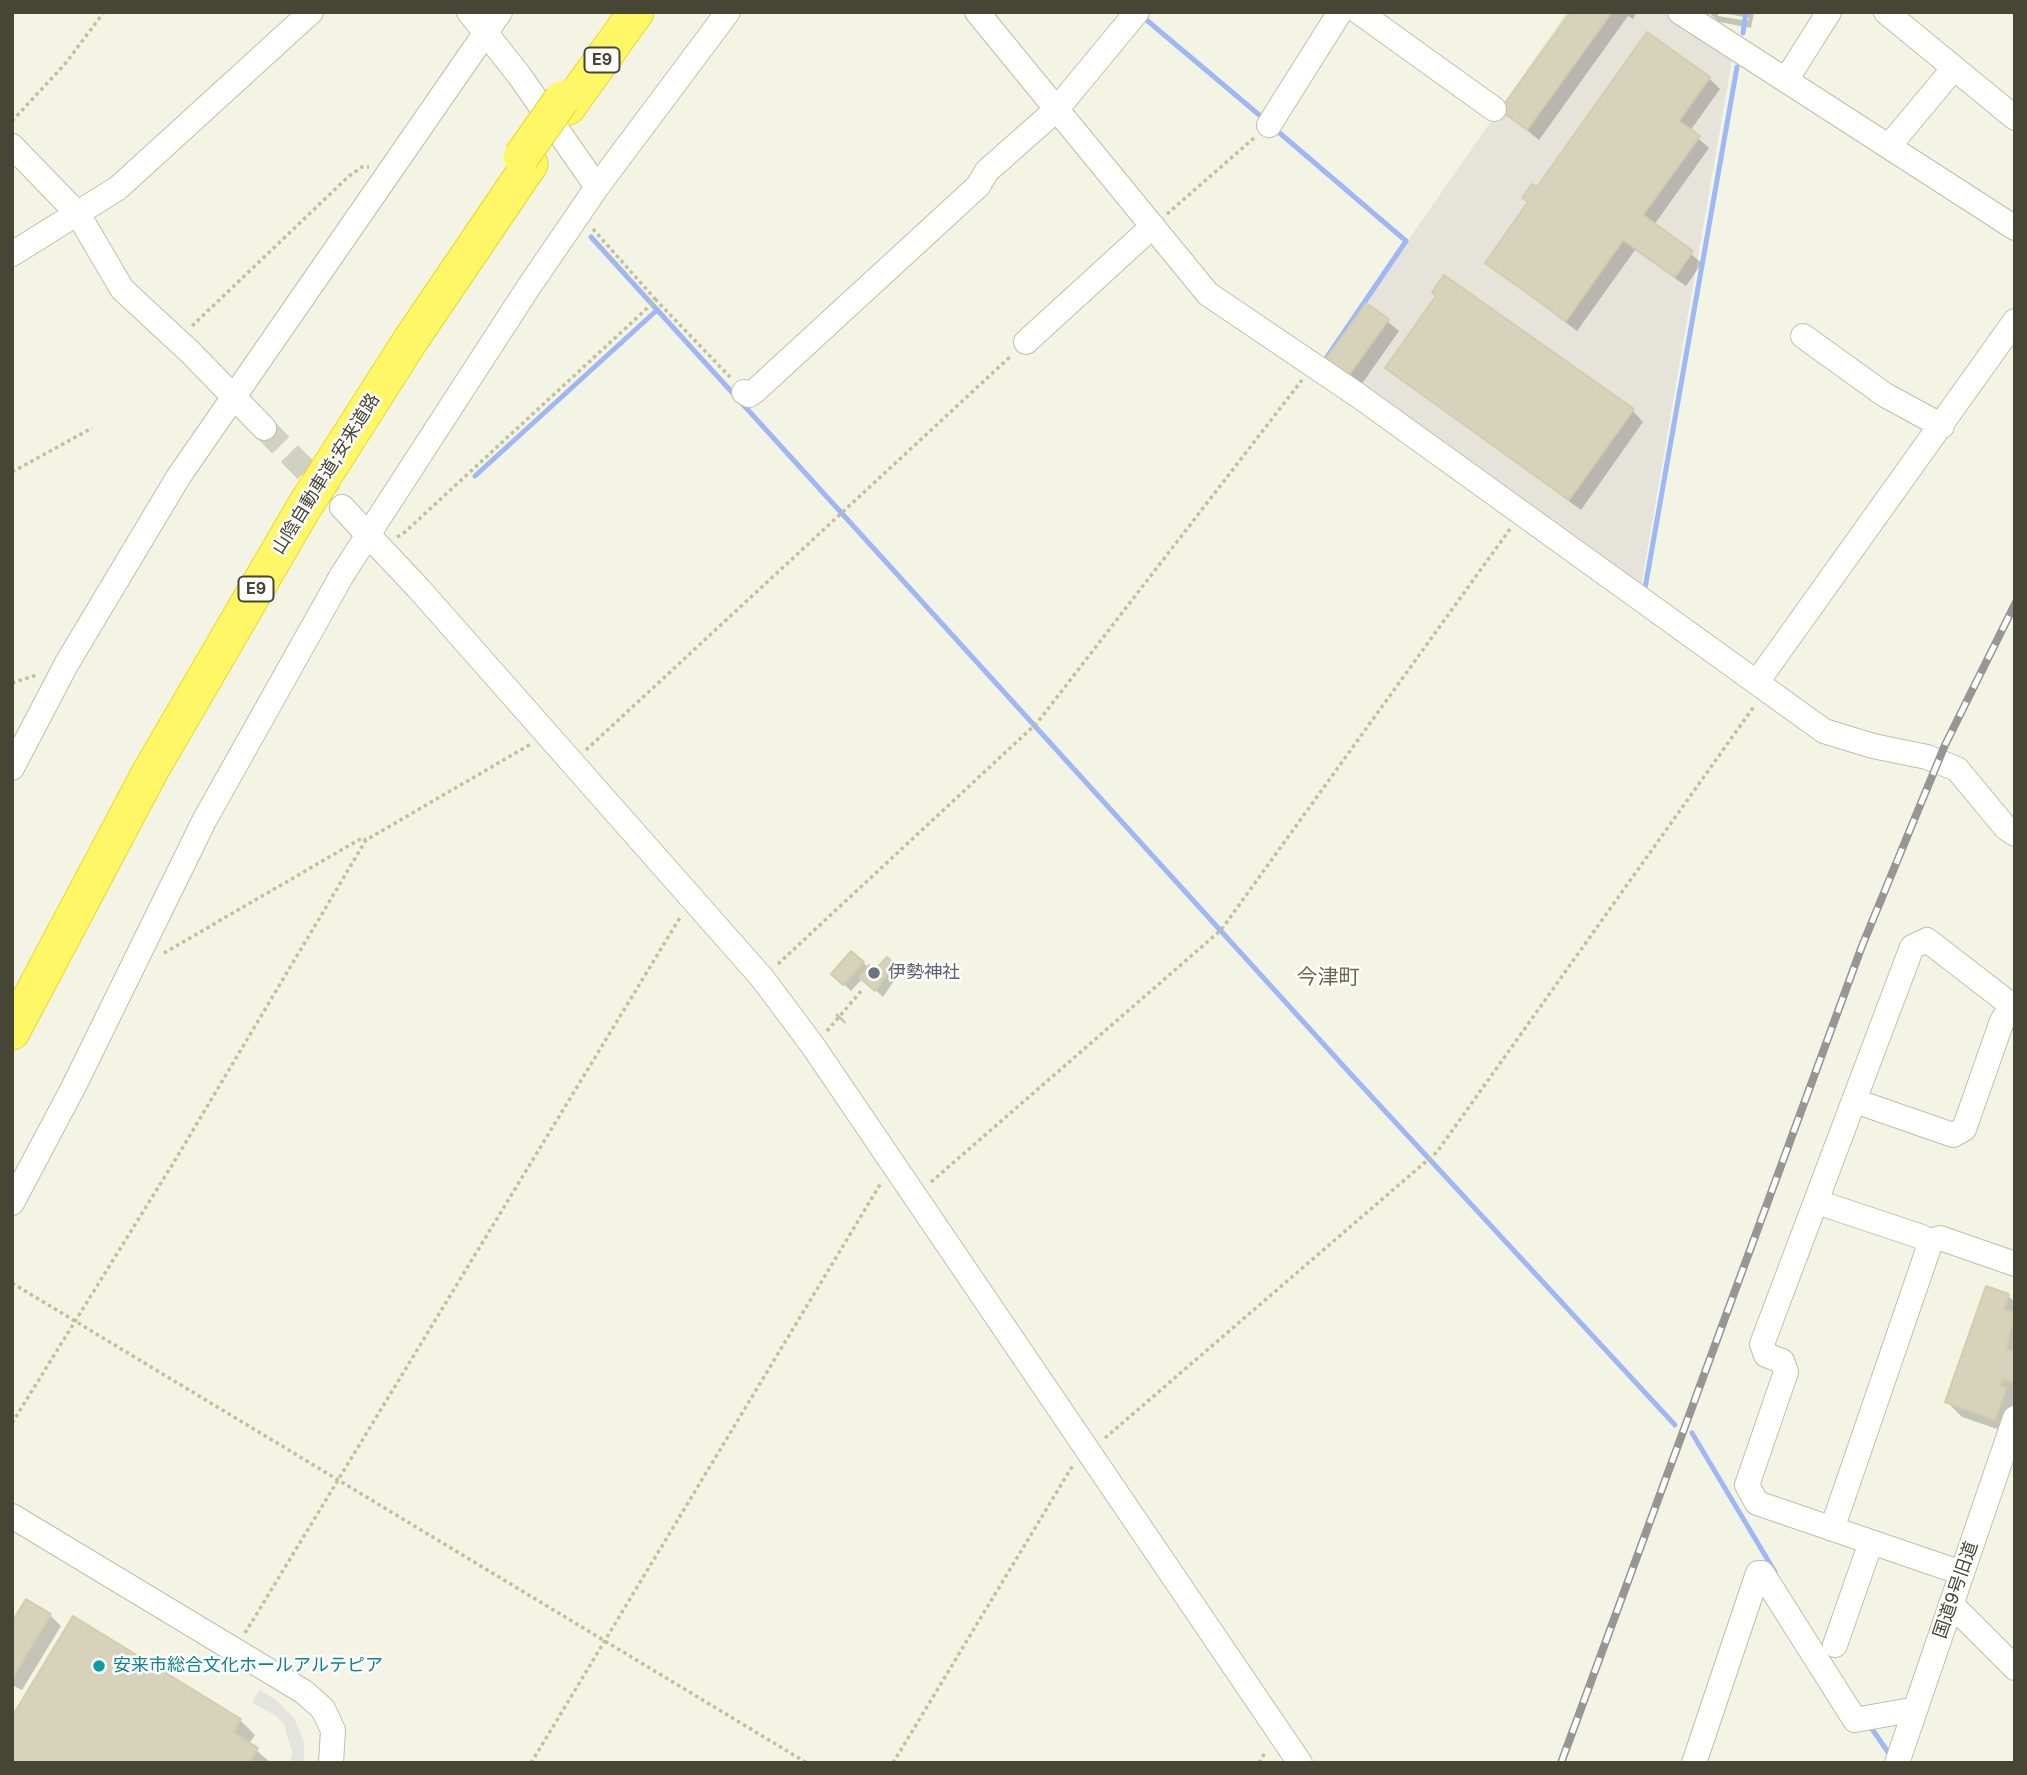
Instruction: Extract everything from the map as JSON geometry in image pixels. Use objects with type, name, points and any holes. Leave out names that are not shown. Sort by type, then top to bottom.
[{"type":"highway","name":"山陰自動車道;安来道路","points":[[12,1007],[141,764],[293,503],[400,335],[525,161],[624,12]]},
{"type":"highway","name":"山陰自動車道;安来道路","points":[[565,103],[636,12]]},
{"type":"highway","name":"山陰自動車道;安来道路","points":[[12,1032],[151,770],[303,509],[525,161]]},
{"type":"street","points":[[12,254],[118,188],[150,162],[311,12]]},
{"type":"street","points":[[469,12],[493,22],[597,187]]},
{"type":"street","points":[[12,1203],[74,1086],[132,962],[212,807],[304,639],[373,539],[579,213],[728,12]]},
{"type":"street","points":[[977,12],[1208,294],[1314,365],[1830,734],[1927,757],[1957,769],[2006,828],[2015,834]]},
{"type":"street","points":[[744,391],[749,395],[755,391],[978,186],[988,171],[1056,110],[1137,12]]},
{"type":"street","points":[[1269,125],[1340,12]]},
{"type":"street","points":[[1359,12],[1494,109]]},
{"type":"street","points":[[1680,12],[2015,228]]},
{"type":"street","points":[[1786,80],[1829,12]]},
{"type":"street","points":[[1886,12],[2015,118]]},
{"type":"street","points":[[12,768],[67,663],[179,476],[493,22]]},
{"type":"street","points":[[1889,146],[1954,68]]},
{"type":"street","points":[[12,146],[78,215],[122,289],[264,428]]},
{"type":"street","points":[[1026,342],[1153,226]]},
{"type":"street","points":[[1761,686],[2015,321]]},
{"type":"street","points":[[1803,336],[1885,395],[1942,426]]},
{"type":"street","points":[[341,506],[763,979],[813,1046],[1300,1763]]},
{"type":"street","points":[[1855,1101],[1953,1135],[1965,1129],[2002,1021],[2013,1007],[1927,940],[1912,947],[1762,1344],[1766,1355],[1782,1361],[1786,1372],[1747,1485],[1757,1503],[1962,1573]]},
{"type":"street","points":[[1817,1202],[1922,1237],[1929,1247],[1832,1529]]},
{"type":"street","points":[[1926,1242],[1940,1238],[2015,1264]]},
{"type":"street","name":"国道9号旧道","points":[[1897,1763],[2015,1419]]},
{"type":"street","points":[[12,1516],[304,1692],[323,1709],[335,1739],[331,1763]]},
{"type":"street","points":[[1835,1645],[1871,1542]]},
{"type":"street","points":[[1694,1763],[1758,1573],[1762,1573],[1852,1718],[1855,1720],[1905,1711],[1914,1713]]},
{"type":"street","points":[[1951,1604],[2015,1668]]},
{"type":"path","points":[[12,121],[65,64],[104,12]]},
{"type":"path","points":[[1153,226],[1269,125]]},
{"type":"path","points":[[177,340],[349,176]]},
{"type":"path","points":[[579,213],[656,300],[744,391]]},
{"type":"path","points":[[373,539],[405,533],[656,300]]},
{"type":"path","points":[[572,763],[1026,342]]},
{"type":"path","points":[[763,979],[1037,723],[1314,365]]},
{"type":"path","points":[[12,472],[92,428]]},
{"type":"path","points":[[914,1198],[1221,930],[1521,513]]},
{"type":"path","points":[[893,1763],[1076,1460],[1437,1152],[1761,686]]},
{"type":"path","points":[[12,1423],[77,1320],[366,840],[547,734]]},
{"type":"path","points":[[132,962],[152,960],[362,838],[366,840]]},
{"type":"path","points":[[236,1650],[691,899]]},
{"type":"path","points":[[813,1046],[862,990]]},
{"type":"path","points":[[531,1763],[886,1174],[894,1168]]},
{"type":"path","points":[[12,1283],[807,1763]]},
{"type":"shaded area","points":[[1567,12],[1666,12],[1733,54],[1641,587],[1324,361]]},
{"type":"shaded area","points":[[259,1690],[276,1700],[294,1718],[304,1742],[304,1763],[290,1763],[292,1752],[284,1725],[276,1716],[252,1703]]},
{"type":"building","points":[[1571,12],[1612,12],[1527,130],[1500,110]]},
{"type":"building","points":[[1647,32],[1710,77],[1679,121],[1700,136],[1643,215],[1693,251],[1675,277],[1623,240],[1566,321],[1485,263],[1528,202],[1522,198],[1532,184],[1537,187]]},
{"type":"building","points":[[1444,275],[1634,409],[1569,500],[1385,368],[1436,296],[1432,292]]},
{"type":"building","points":[[1366,303],[1389,319],[1349,375],[1326,359]]},
{"type":"building","points":[[851,951],[864,962],[843,985],[831,974]]},
{"type":"building","name":"伊勢神社","points":[[887,957],[894,964],[875,991],[859,977],[869,965],[875,970]]},
{"type":"building","points":[[1986,1286],[2009,1294],[2004,1310],[2015,1313],[2006,1349],[2015,1352],[2015,1373],[2012,1382],[2003,1379],[2000,1386],[2006,1388],[1995,1420],[1945,1402]]},
{"type":"building","points":[[26,1599],[51,1614],[12,1679],[12,1622]]},
{"type":"building","name":"安来市総合文化ホールアルテピア","points":[[73,1616],[241,1719],[233,1732],[258,1748],[249,1763],[12,1763],[12,1717]]},
{"type":"waterway","points":[[1743,33],[1746,12]]},
{"type":"waterway","points":[[1143,17],[1264,119]]},
{"type":"waterway","points":[[1644,594],[1737,67]]},
{"type":"waterway","points":[[1275,129],[1406,241],[1323,363]]},
{"type":"waterway","points":[[591,237],[1348,1071],[1675,1425]]},
{"type":"waterway","points":[[475,476],[657,310]]},
{"type":"waterway","points":[[1692,1433],[1775,1572]]},
{"type":"waterway","points":[[1870,1726],[1890,1755]]},
{"type":"tunnel","points":[[264,428],[342,507]]},
{"type":"railway","points":[[1561,1763],[1862,946],[1945,745],[2015,604]]},
{"type":"place","name":"伊勢神社","points":[[874,973]]},
{"type":"place","name":"安来市総合文化ホールアルテピア","points":[[99,1666]]},
{"type":"district","name":"今津町","points":[[1328,978]]}]
